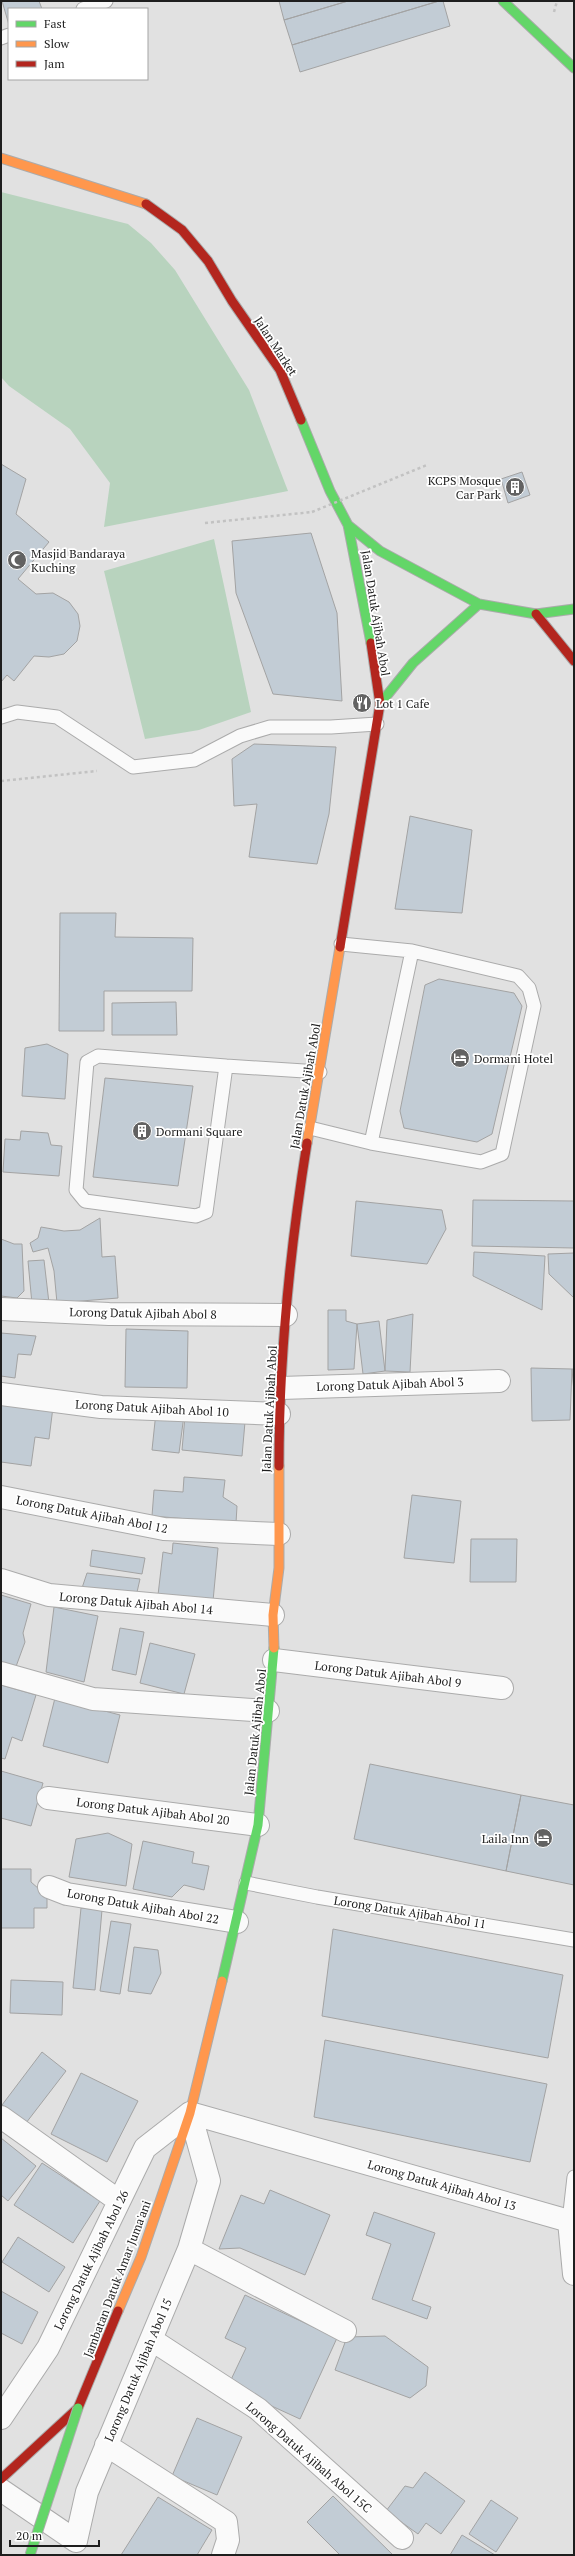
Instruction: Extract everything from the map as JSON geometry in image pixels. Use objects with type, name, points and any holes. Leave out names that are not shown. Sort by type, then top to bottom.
[{"type":"main road","points":[[503,1],[574,68]]},
{"type":"main road","points":[[514,13],[522,5]]},
{"type":"main road","name":"Jalan Market","points":[[1,158],[147,204],[182,230],[208,261],[232,301],[280,370],[330,491],[348,525],[380,551],[479,604]]},
{"type":"main road","name":"Jalan Datuk Ajibah Abol","points":[[190,2113],[237,1922],[258,1825],[274,1660],[273,1615],[279,1568],[279,1414],[286,1315],[310,1128],[380,704],[369,633],[348,525]]},
{"type":"main road","points":[[479,604],[536,614],[574,609]]},
{"type":"main road","name":"Jalan Datuk Ajibah Abol","points":[[380,704],[413,663],[479,604]]},
{"type":"main road","points":[[536,614],[574,661]]},
{"type":"main road","name":"Jambatan Datuk Amar Juma'ani","points":[[30,2555],[78,2408],[141,2257],[190,2113]]},
{"type":"main road","name":"Jambatan Datuk Amar Juma'ani","points":[[1,2479],[78,2408]]},
{"type":"street","name":"Lorong Datuk Ajibah Abol 8","points":[[1,1309],[109,1314],[286,1315]]},
{"type":"street","name":"Lorong Datuk Ajibah Abol 3","points":[[281,1388],[499,1381]]},
{"type":"street","name":"Lorong Datuk Ajibah Abol 10","points":[[1,1394],[101,1407],[279,1414]]},
{"type":"street","name":"Lorong Datuk Ajibah Abol 12","points":[[1,1497],[164,1529],[279,1534]]},
{"type":"street","name":"Lorong Datuk Ajibah Abol 14","points":[[1,1580],[49,1595],[273,1615]]},
{"type":"street","name":"Lorong Datuk Ajibah Abol 9","points":[[274,1660],[502,1688]]},
{"type":"street","points":[[1,1673],[93,1699],[268,1712]]},
{"type":"street","name":"Lorong Datuk Ajibah Abol 20","points":[[48,1798],[258,1825]]},
{"type":"street","name":"Lorong Datuk Ajibah Abol 22","points":[[49,1886],[67,1894],[237,1922]]},
{"type":"street","name":"Lorong Datuk Ajibah Abol 13","points":[[190,2113],[569,2221]]},
{"type":"street","name":"Lorong Datuk Ajibah Abol 26","points":[[1,2418],[48,2348],[145,2148],[190,2113]]},
{"type":"street","name":"Lorong Datuk Ajibah Abol 15","points":[[1,2490],[76,2541],[86,2492],[152,2340],[189,2249],[209,2181],[190,2113]]},
{"type":"street","points":[[1,2117],[119,2202]]},
{"type":"street","points":[[569,2221],[574,2274]]},
{"type":"street","points":[[189,2249],[346,2331]]},
{"type":"street","name":"Lorong Datuk Ajibah Abol 15C","points":[[152,2340],[258,2409],[402,2538]]},
{"type":"street","points":[[106,2445],[226,2522],[228,2540],[224,2555]]},
{"type":"lane","points":[[86,8],[106,1]]},
{"type":"lane","points":[[1,717],[17,712],[57,717],[133,767],[194,760],[240,736],[270,727],[331,727],[377,724]]},
{"type":"lane","points":[[310,1128],[372,1143],[481,1162],[502,1154],[534,1006],[528,988],[518,976],[412,951],[341,944]]},
{"type":"lane","points":[[372,1143],[412,951]]},
{"type":"lane","points":[[226,1066],[206,1212],[196,1216],[85,1201],[76,1190],[87,1062],[98,1056],[320,1072]]},
{"type":"lane","name":"Lorong Datuk Ajibah Abol 11","points":[[246,1883],[317,1897],[574,1940]]},
{"type":"lane","points":[[569,2221],[574,2177]]},
{"type":"path","points":[[205,523],[312,512],[427,465]]},
{"type":"path","points":[[1,781],[133,767]]},
{"type":"green space","points":[[1,192],[128,224],[151,243],[175,270],[249,390],[288,491],[104,527],[110,483],[70,429],[9,386],[1,377]]},
{"type":"green space","points":[[214,539],[251,712],[199,730],[145,739],[104,571]]},
{"type":"building","points":[[2,1],[39,1],[42,8],[8,8],[8,22]]},
{"type":"building","points":[[279,1],[348,1],[284,20]]},
{"type":"building","points":[[348,1],[439,1],[292,45],[284,20]]},
{"type":"building","points":[[443,1],[450,26],[300,72],[292,45]]},
{"type":"building","name":"Masjid Bandaraya Kuching","points":[[1,464],[26,479],[16,514],[49,542],[18,579],[36,594],[53,593],[69,602],[78,614],[80,626],[77,641],[64,654],[49,657],[34,656],[14,681],[7,675],[1,682]]},
{"type":"building","name":"KCPS Mosque Car Park","points":[[522,472],[530,495],[508,503],[501,479]]},
{"type":"building","points":[[311,533],[337,613],[342,701],[273,694],[236,593],[232,541]]},
{"type":"building","points":[[254,744],[336,747],[329,814],[317,864],[249,857],[257,804],[234,806],[232,759]]},
{"type":"building","points":[[410,816],[472,830],[462,913],[395,909]]},
{"type":"building","points":[[60,913],[116,913],[115,937],[193,938],[192,991],[104,991],[104,1031],[59,1031]]},
{"type":"building","name":"Dormani Hotel","points":[[439,979],[514,993],[522,1006],[492,1134],[477,1142],[404,1128],[400,1111],[425,985]]},
{"type":"building","points":[[176,1002],[177,1035],[112,1035],[112,1003]]},
{"type":"building","points":[[47,1044],[68,1054],[65,1099],[22,1096],[25,1048]]},
{"type":"building","name":"Dormani Square","points":[[105,1078],[193,1086],[178,1186],[93,1177]]},
{"type":"building","points":[[21,1131],[48,1133],[51,1145],[62,1146],[59,1176],[3,1172],[5,1139],[20,1140]]},
{"type":"building","points":[[473,1200],[574,1201],[574,1248],[472,1246]]},
{"type":"building","points":[[356,1201],[442,1210],[446,1229],[427,1264],[351,1256]]},
{"type":"building","points":[[100,1218],[102,1257],[115,1256],[118,1298],[57,1303],[54,1271],[48,1248],[33,1252],[30,1243],[38,1238],[41,1227],[64,1231],[80,1230]]},
{"type":"building","points":[[1,1239],[14,1244],[22,1244],[24,1291],[17,1298],[1,1296]]},
{"type":"building","points":[[474,1252],[545,1256],[542,1310],[473,1276]]},
{"type":"building","points":[[574,1253],[574,1298],[549,1274],[548,1254]]},
{"type":"building","points":[[44,1260],[49,1303],[32,1304],[28,1261]]},
{"type":"building","points":[[328,1310],[346,1310],[346,1321],[357,1324],[354,1369],[328,1370]]},
{"type":"building","points":[[413,1314],[410,1372],[385,1371],[387,1320]]},
{"type":"building","points":[[379,1321],[385,1371],[363,1374],[357,1324]]},
{"type":"building","points":[[126,1329],[188,1331],[187,1388],[125,1387]]},
{"type":"building","points":[[1,1333],[36,1336],[31,1355],[18,1354],[15,1378],[1,1376]]},
{"type":"building","points":[[531,1368],[572,1369],[570,1420],[532,1421]]},
{"type":"building","points":[[572,1369],[574,1369],[574,1392]]},
{"type":"building","points":[[1,1400],[53,1407],[49,1439],[35,1437],[31,1466],[1,1462]]},
{"type":"building","points":[[156,1412],[184,1415],[179,1453],[152,1450]]},
{"type":"building","points":[[185,1416],[245,1422],[242,1456],[182,1450]]},
{"type":"building","points":[[184,1477],[225,1480],[223,1497],[237,1506],[236,1523],[152,1516],[154,1490],[183,1492]]},
{"type":"building","points":[[412,1495],[461,1501],[454,1563],[404,1558]]},
{"type":"building","points":[[471,1539],[517,1539],[516,1582],[470,1582]]},
{"type":"building","points":[[173,1543],[218,1548],[213,1601],[158,1595],[163,1552],[172,1554]]},
{"type":"building","points":[[92,1550],[145,1558],[142,1574],[90,1566]]},
{"type":"building","points":[[87,1573],[140,1579],[135,1601],[81,1591]]},
{"type":"building","points":[[1,1595],[31,1604],[23,1633],[25,1642],[14,1672],[1,1668]]},
{"type":"building","points":[[54,1607],[98,1616],[84,1682],[46,1672]]},
{"type":"building","points":[[120,1628],[144,1632],[136,1675],[112,1670]]},
{"type":"building","points":[[150,1643],[195,1654],[184,1694],[140,1683]]},
{"type":"building","points":[[1,1685],[36,1695],[22,1741],[12,1737],[5,1759],[1,1758]]},
{"type":"building","points":[[55,1698],[120,1715],[108,1763],[43,1746]]},
{"type":"building","points":[[370,1764],[521,1795],[506,1871],[354,1839]]},
{"type":"building","points":[[1,1771],[43,1783],[31,1826],[1,1818]]},
{"type":"building","name":"Laila Inn","points":[[521,1795],[574,1805],[574,1885],[506,1871]]},
{"type":"building","points":[[108,1833],[132,1844],[126,1886],[69,1877],[76,1839]]},
{"type":"building","points":[[143,1841],[194,1852],[192,1863],[209,1866],[204,1890],[184,1885],[172,1897],[133,1889]]},
{"type":"building","points":[[1,1869],[31,1869],[31,1882],[47,1896],[47,1908],[34,1908],[34,1928],[1,1928]]},
{"type":"building","points":[[81,1908],[102,1910],[95,1990],[73,1988]]},
{"type":"building","points":[[111,1921],[131,1924],[120,1994],[100,1991]]},
{"type":"building","points":[[333,1929],[563,1975],[548,2058],[322,2016]]},
{"type":"building","points":[[134,1947],[158,1950],[161,1973],[151,1994],[128,1991]]},
{"type":"building","points":[[11,1980],[63,1982],[62,2015],[10,2013]]},
{"type":"building","points":[[325,2040],[547,2084],[530,2162],[314,2117]]},
{"type":"building","points":[[42,2052],[66,2071],[26,2123],[2,2105]]},
{"type":"building","points":[[81,2073],[138,2101],[107,2162],[51,2134]]},
{"type":"building","points":[[1,2138],[36,2166],[8,2201],[1,2195]]},
{"type":"building","points":[[42,2163],[100,2201],[73,2243],[14,2205]]},
{"type":"building","points":[[270,2190],[330,2215],[305,2275],[240,2248],[219,2249],[241,2195],[264,2204]]},
{"type":"building","points":[[374,2212],[435,2233],[412,2300],[431,2307],[427,2319],[372,2299],[391,2244],[366,2235]]},
{"type":"building","points":[[18,2237],[65,2267],[49,2292],[2,2262]]},
{"type":"building","points":[[1,2291],[38,2312],[22,2344],[1,2333]]},
{"type":"building","points":[[245,2295],[337,2338],[300,2419],[228,2386],[246,2348],[225,2338]]},
{"type":"building","points":[[385,2336],[428,2367],[426,2386],[410,2398],[335,2370],[347,2337]]},
{"type":"building","points":[[197,2418],[242,2437],[217,2495],[172,2476]]},
{"type":"building","points":[[425,2472],[465,2501],[441,2534],[426,2523],[418,2534],[386,2511],[405,2486],[413,2488]]},
{"type":"building","points":[[333,2496],[393,2555],[340,2555],[307,2522]]},
{"type":"building","points":[[158,2497],[212,2530],[197,2555],[121,2555]]},
{"type":"building","points":[[491,2500],[518,2518],[496,2552],[469,2534]]},
{"type":"building","points":[[462,2535],[495,2555],[450,2555]]},
{"type":"traffic: fast","points":[[503,1],[574,68]]},
{"type":"traffic: fast","points":[[301,420],[330,491],[348,525],[380,551],[479,604]]},
{"type":"traffic: fast","points":[[348,525],[371,643]]},
{"type":"traffic: fast","points":[[380,704],[413,663],[479,604],[536,614],[574,609]]},
{"type":"traffic: fast","points":[[222,1981],[258,1825],[274,1648]]},
{"type":"traffic: fast","points":[[30,2555],[78,2408]]},
{"type":"traffic: slow","points":[[1,158],[146,204]]},
{"type":"traffic: slow","points":[[307,1143],[340,947]]},
{"type":"traffic: slow","points":[[274,1648],[273,1615],[279,1568],[279,1466]]},
{"type":"traffic: slow","points":[[118,2311],[141,2257],[190,2113],[222,1981]]},
{"type":"traffic: jam","points":[[146,204],[182,230],[208,261],[232,301],[280,370],[301,420]]},
{"type":"traffic: jam","points":[[536,614],[574,661]]},
{"type":"traffic: jam","points":[[340,947],[380,704],[371,643]]},
{"type":"traffic: jam","points":[[279,1466],[283,1344],[295,1223],[307,1143]]},
{"type":"traffic: jam","points":[[1,2479],[78,2408],[118,2311]]},
{"type":"place","name":"KCPS Mosque Car Park","points":[[515,487]]},
{"type":"place","name":"Masjid Bandaraya Kuching","points":[[17,560]]},
{"type":"place","name":"Lot 1 Cafe","points":[[362,703]]},
{"type":"place","name":"Dormani Hotel","points":[[460,1058]]},
{"type":"place","name":"Dormani Square","points":[[142,1131]]},
{"type":"place","name":"Laila Inn","points":[[543,1838]]}]
